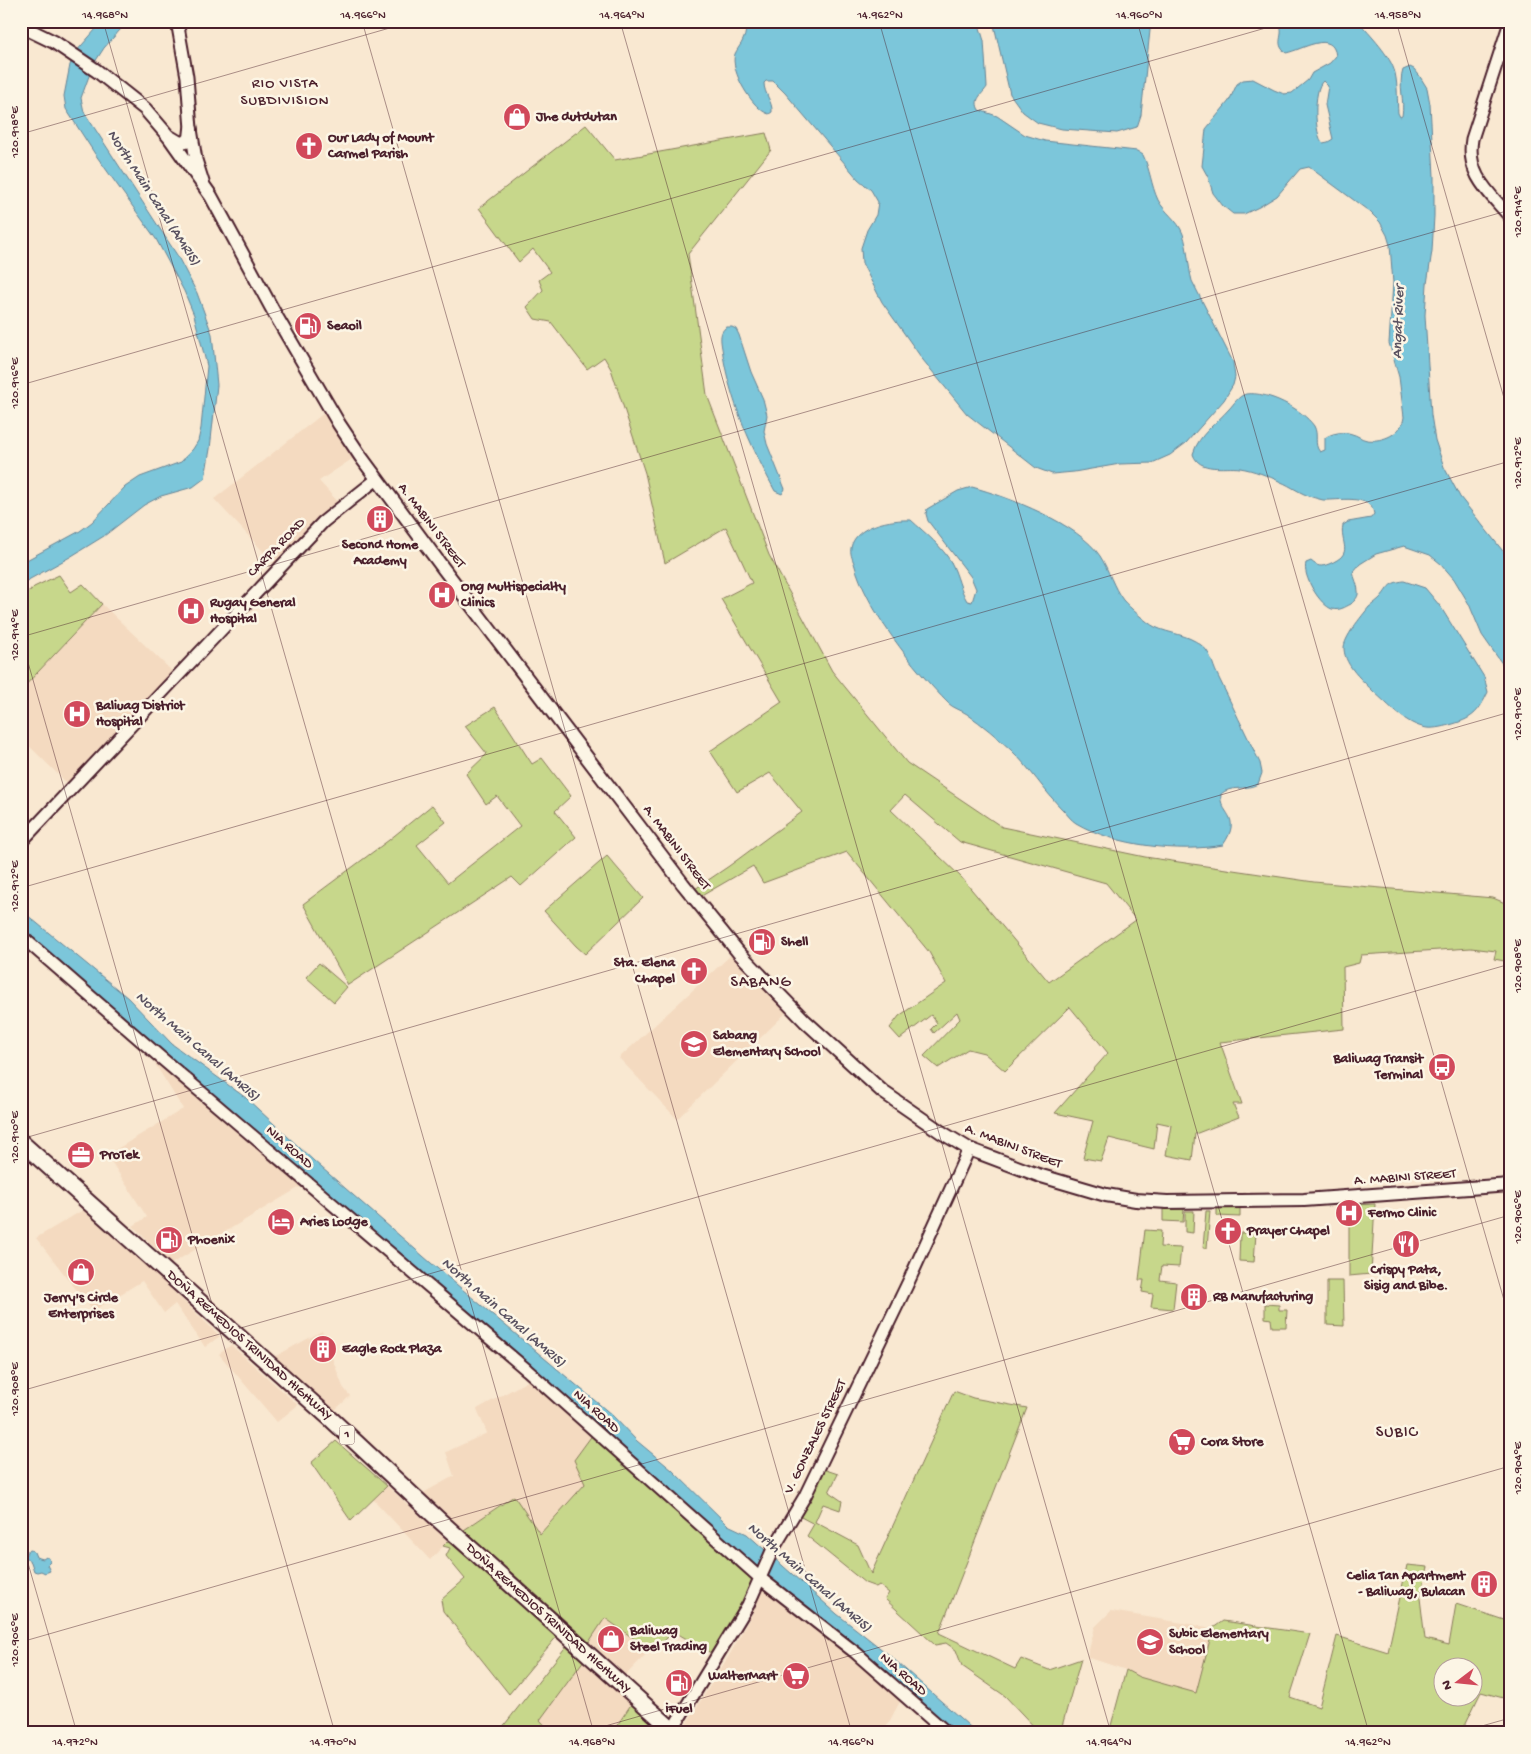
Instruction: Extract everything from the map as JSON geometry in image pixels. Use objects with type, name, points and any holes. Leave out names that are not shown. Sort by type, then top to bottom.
[{"type":"highway","name":"DOÑA REMEDIOS TRINIDAD HIGHWAY","points":[[21,1142],[332,1420],[439,1520],[674,1731]]},
{"type":"main road","name":"A. MABINI STREET","points":[[21,26],[54,42],[97,71],[145,110],[170,137],[204,184],[312,381],[339,424],[442,568],[739,953],[805,1021],[883,1092],[969,1149],[1072,1186],[1106,1195],[1136,1200],[1167,1202],[1304,1200],[1510,1185]]},
{"type":"main road","points":[[170,137],[180,143],[186,142],[190,138],[190,129]]},
{"type":"street","points":[[176,21],[187,77],[190,129],[196,160],[204,184]]},
{"type":"street","points":[[1510,22],[1470,149],[1474,171],[1479,180],[1510,217]]},
{"type":"street","name":"CARPA ROAD","points":[[21,842],[323,522],[378,479]]},
{"type":"street","name":"NIA ROAD","points":[[21,936],[527,1370],[761,1576],[856,1653],[947,1733]]},
{"type":"street","name":"V. GONZALES STREET","points":[[674,1731],[744,1614],[772,1551],[805,1496],[907,1285],[969,1149]]},
{"type":"shaded area","points":[[324,413],[355,457],[319,481],[339,503],[315,528],[275,564],[214,499]]},
{"type":"shaded area","name":"Baliuag District Hospital","points":[[102,604],[173,672],[67,783],[21,738],[21,690]]},
{"type":"shaded area","name":"Sabang Elementary School","points":[[731,955],[787,1012],[677,1119],[619,1058]]},
{"type":"shaded area","points":[[149,1054],[305,1184],[171,1264],[133,1226],[147,1217],[107,1155],[183,1109]]},
{"type":"shaded area","points":[[83,1210],[153,1272],[220,1336],[205,1347],[175,1304],[164,1313],[142,1281],[93,1311],[36,1238]]},
{"type":"shaded area","name":"Eagle Rock Plaza","points":[[322,1331],[343,1387],[350,1396],[334,1411],[274,1357]]},
{"type":"shaded area","points":[[231,1345],[298,1405],[277,1422],[219,1354]]},
{"type":"shaded area","points":[[533,1378],[593,1434],[585,1484],[540,1534],[514,1496],[464,1530],[423,1493],[454,1476],[446,1452],[487,1433],[477,1409]]},
{"type":"shaded area","points":[[387,1486],[448,1541],[430,1560],[373,1499]]},
{"type":"shaded area","name":"WalterMart","points":[[764,1585],[902,1698],[883,1733],[694,1733],[686,1724],[730,1654],[753,1612]]},
{"type":"shaded area","name":"Subic Elementary School","points":[[1111,1611],[1213,1628],[1196,1694],[1139,1677],[1126,1670],[1087,1657],[1095,1627]]},
{"type":"shaded area","points":[[605,1618],[650,1650],[626,1675],[589,1642]]},
{"type":"shaded area","points":[[584,1660],[632,1703],[612,1733],[552,1733],[539,1720]]},
{"type":"green space","points":[[586,125],[615,160],[766,133],[771,150],[688,254],[707,395],[769,555],[832,671],[907,763],[1002,827],[1145,857],[1314,882],[1493,898],[1510,905],[1510,962],[1494,959],[1496,951],[1471,948],[1361,955],[1359,963],[1343,967],[1344,1029],[1220,1042],[1242,1104],[1233,1104],[1239,1117],[1195,1134],[1192,1160],[1166,1155],[1171,1125],[1157,1122],[1154,1149],[1109,1138],[1101,1161],[1083,1158],[1093,1121],[1055,1113],[1108,1053],[1070,1007],[1005,1071],[984,1053],[968,1049],[938,1068],[924,1056],[960,1019],[957,1012],[934,1033],[931,1029],[937,1023],[931,1015],[900,1039],[890,1028],[899,1016],[946,983],[929,952],[847,852],[763,883],[753,866],[698,898],[692,891],[802,812],[770,773],[737,792],[710,751],[782,702],[721,599],[752,583],[726,527],[665,563],[645,473],[611,369],[604,357],[587,369],[551,322],[535,319],[527,307],[543,290],[539,280],[550,272],[533,249],[519,262],[479,208]],"holes":[[[905,795],[960,842],[1106,883],[1136,920],[1049,982],[961,877],[891,810]]]},
{"type":"green space","points":[[59,575],[71,592],[83,584],[102,604],[21,690],[21,599],[34,587]]},
{"type":"green space","points":[[495,707],[532,764],[542,758],[571,796],[555,811],[576,837],[521,886],[512,877],[348,985],[303,904],[389,840],[432,805],[446,822],[417,845],[448,883],[520,826],[497,796],[486,804],[466,774],[487,754],[465,726]]},
{"type":"green space","points":[[607,856],[643,898],[585,954],[544,911]]},
{"type":"green space","points":[[319,963],[347,987],[334,1002],[306,977]]},
{"type":"green space","points":[[1375,1204],[1371,1274],[1349,1276],[1349,1224],[1355,1223],[1354,1205]]},
{"type":"green space","points":[[1217,1208],[1240,1208],[1240,1217],[1217,1216]]},
{"type":"green space","points":[[1163,1209],[1184,1209],[1183,1222],[1163,1221]]},
{"type":"green space","points":[[1185,1211],[1194,1211],[1193,1233],[1185,1232]]},
{"type":"green space","points":[[1206,1211],[1210,1211],[1207,1248],[1203,1248]]},
{"type":"green space","points":[[1145,1230],[1161,1231],[1160,1247],[1181,1248],[1179,1267],[1162,1266],[1160,1280],[1176,1282],[1173,1309],[1151,1307],[1153,1294],[1142,1292],[1144,1280],[1139,1280]]},
{"type":"green space","points":[[1240,1233],[1256,1233],[1254,1262],[1239,1261]]},
{"type":"green space","points":[[1327,1281],[1343,1281],[1344,1326],[1327,1325]]},
{"type":"green space","points":[[1265,1304],[1279,1305],[1279,1310],[1287,1310],[1286,1327],[1272,1327],[1271,1319],[1265,1318]]},
{"type":"green space","points":[[954,1391],[973,1398],[1027,1408],[939,1633],[1015,1669],[1021,1659],[1049,1670],[1081,1659],[1062,1726],[1078,1733],[1040,1733],[1005,1696],[962,1666],[956,1650],[946,1643],[935,1645],[885,1599],[889,1593],[879,1585],[876,1587],[865,1583],[807,1536],[814,1524],[799,1516],[823,1469],[838,1474],[829,1492],[842,1501],[840,1510],[823,1504],[815,1522],[858,1545],[871,1574]]},
{"type":"green space","points":[[593,1434],[755,1579],[733,1628],[716,1656],[673,1631],[654,1653],[605,1618],[589,1642],[464,1530],[514,1496],[540,1534],[585,1484],[574,1460]]},
{"type":"green space","points":[[336,1441],[387,1486],[351,1521],[311,1463]]},
{"type":"green space","points":[[448,1541],[558,1635],[509,1694],[443,1611],[441,1600],[465,1579],[446,1556],[450,1548],[443,1546]]},
{"type":"green space","points":[[1407,1565],[1428,1567],[1420,1598],[1425,1639],[1449,1645],[1456,1604],[1510,1622],[1510,1694],[1507,1699],[1484,1693],[1484,1656],[1434,1656],[1434,1706],[1474,1706],[1461,1733],[1109,1733],[1126,1670],[1139,1677],[1196,1693],[1213,1628],[1223,1621],[1310,1634],[1290,1697],[1319,1707],[1337,1636],[1388,1652]]},
{"type":"green space","points":[[568,1644],[584,1660],[540,1720],[552,1733],[498,1733]]},
{"type":"green space","points":[[632,1703],[664,1733],[612,1733]]},
{"type":"water","name":"North Main Canal (AMRIS)","points":[[103,21],[128,21],[104,48],[93,65],[81,98],[84,112],[177,255],[197,293],[212,334],[217,385],[210,449],[205,478],[193,487],[161,496],[144,505],[104,536],[21,584],[21,563],[80,531],[92,522],[125,487],[140,477],[181,462],[198,441],[201,428],[207,366],[194,315],[184,291],[156,239],[95,154],[66,109],[64,96],[70,65],[75,53]]},
{"type":"water","points":[[747,21],[978,21],[984,41],[987,87],[979,97],[977,106],[979,110],[997,116],[1025,135],[1045,141],[1137,151],[1143,155],[1158,200],[1181,229],[1186,245],[1192,281],[1233,362],[1235,377],[1233,385],[1224,400],[1186,443],[1170,455],[1152,463],[1120,464],[1052,474],[1036,468],[967,414],[923,360],[882,302],[862,263],[861,248],[867,230],[876,215],[878,202],[871,190],[858,179],[773,81],[766,81],[764,83],[772,108],[772,112],[769,114],[756,105],[744,89],[734,61],[735,54],[745,36]]},
{"type":"water","points":[[993,21],[1151,21],[1141,115],[1137,127],[1117,133],[1062,129],[1038,123],[1023,112],[1010,94]]},
{"type":"water","name":"Angat River","points":[[1277,21],[1358,21],[1380,46],[1393,66],[1400,117],[1403,110],[1401,81],[1403,70],[1410,67],[1414,69],[1427,88],[1430,104],[1434,176],[1432,251],[1425,315],[1431,415],[1435,440],[1444,467],[1460,497],[1510,560],[1510,675],[1482,635],[1469,604],[1454,579],[1430,555],[1404,546],[1376,554],[1360,564],[1353,572],[1358,595],[1351,604],[1342,608],[1332,609],[1317,596],[1309,582],[1305,569],[1306,563],[1311,561],[1324,566],[1342,556],[1345,548],[1342,532],[1343,525],[1348,522],[1371,518],[1374,514],[1372,507],[1367,503],[1353,500],[1323,500],[1304,494],[1256,472],[1240,468],[1213,467],[1201,464],[1193,454],[1204,435],[1238,398],[1246,394],[1264,395],[1274,398],[1301,413],[1314,426],[1317,446],[1320,452],[1325,450],[1325,438],[1334,434],[1349,433],[1367,440],[1379,440],[1391,436],[1400,428],[1404,417],[1399,377],[1389,343],[1393,283],[1390,245],[1380,222],[1370,212],[1309,167],[1300,169],[1277,196],[1244,214],[1233,214],[1223,206],[1213,193],[1202,166],[1206,129],[1229,101],[1237,84],[1243,80],[1253,79],[1284,94],[1292,93],[1308,80],[1312,73],[1330,63],[1336,56],[1334,48],[1323,42],[1286,53],[1280,45],[1280,26]],"holes":[[[1323,81],[1328,86],[1325,105],[1333,139],[1323,143],[1320,139],[1316,122],[1316,102]]]},
{"type":"water","points":[[727,327],[736,329],[739,335],[751,372],[763,399],[767,415],[764,431],[767,444],[785,489],[782,494],[775,491],[766,475],[743,425],[731,391],[721,343],[722,332]]},
{"type":"water","points":[[972,487],[1042,513],[1076,533],[1090,544],[1100,556],[1123,600],[1134,611],[1155,627],[1196,641],[1207,651],[1260,763],[1262,773],[1258,784],[1225,791],[1221,794],[1221,801],[1231,821],[1229,835],[1223,845],[1187,848],[1148,846],[1109,837],[1076,823],[1056,803],[1011,750],[979,722],[948,703],[906,656],[893,638],[869,600],[860,581],[851,554],[854,540],[859,534],[875,525],[885,522],[911,520],[944,552],[954,569],[967,601],[972,602],[976,589],[971,577],[928,521],[926,514],[927,509],[958,491]]},
{"type":"water","points":[[1404,581],[1425,588],[1440,606],[1484,677],[1488,692],[1485,699],[1475,713],[1460,722],[1437,728],[1427,728],[1405,719],[1355,673],[1345,655],[1344,644],[1346,639],[1369,607],[1390,586]]},
{"type":"water","name":"North Main Canal (AMRIS)","points":[[21,910],[128,998],[172,1044],[246,1098],[314,1161],[431,1263],[612,1415],[637,1441],[672,1470],[728,1525],[747,1534],[837,1614],[889,1655],[977,1733],[953,1733],[750,1563],[708,1524],[495,1339],[21,930]]},
{"type":"water","points":[[31,1550],[36,1557],[49,1558],[50,1562],[47,1565],[50,1571],[45,1573],[34,1571],[31,1562],[25,1557],[27,1551]]},
{"type":"place","name":"Jhe dutdutan","points":[[517,117]]},
{"type":"place","name":"Our Lady of Mount Carmel Parish","points":[[309,146]]},
{"type":"place","name":"Seaoil","points":[[308,326]]},
{"type":"place","name":"Second Home Academy","points":[[380,519]]},
{"type":"place","name":"Ong Multispecialty Clinics","points":[[442,595]]},
{"type":"place","name":"Rugay General Hospital","points":[[191,611]]},
{"type":"place","name":"Baliuag District Hospital","points":[[77,714]]},
{"type":"place","name":"Shell","points":[[762,942]]},
{"type":"place","name":"Sta. Elena Chapel","points":[[694,971]]},
{"type":"place","name":"Sabang Elementary School","points":[[694,1044]]},
{"type":"place","name":"Baliwag Transit Terminal","points":[[1442,1067]]},
{"type":"place","name":"ProTek","points":[[81,1155]]},
{"type":"place","name":"Fermo Clinic","points":[[1349,1213]]},
{"type":"place","name":"Aries Lodge","points":[[281,1222]]},
{"type":"place","name":"Prayer Chapel","points":[[1228,1231]]},
{"type":"place","name":"Phoenix","points":[[169,1240]]},
{"type":"place","name":"Crispy Pata, Sisig and Bibe.","points":[[1406,1244]]},
{"type":"place","name":"Jerry's Circle Enterprises","points":[[81,1272]]},
{"type":"place","name":"RB Manufacturing","points":[[1194,1297]]},
{"type":"place","name":"Eagle Rock Plaza","points":[[323,1349]]},
{"type":"place","name":"Cora Store","points":[[1182,1442]]},
{"type":"place","name":"Celia Tan Apartment - Baliwag, Bulacan","points":[[1484,1584]]},
{"type":"place","name":"Baliwag Steel Trading","points":[[611,1639]]},
{"type":"place","name":"Subic Elementary School","points":[[1150,1642]]},
{"type":"place","name":"WalterMart","points":[[796,1676]]},
{"type":"place","name":"iFuel","points":[[679,1683]]},
{"type":"district","name":"RIO VISTA SUBDIVISION","points":[[285,92]]},
{"type":"district","name":"SABANG","points":[[761,983]]},
{"type":"district","name":"SUBIC","points":[[1397,1433]]}]
